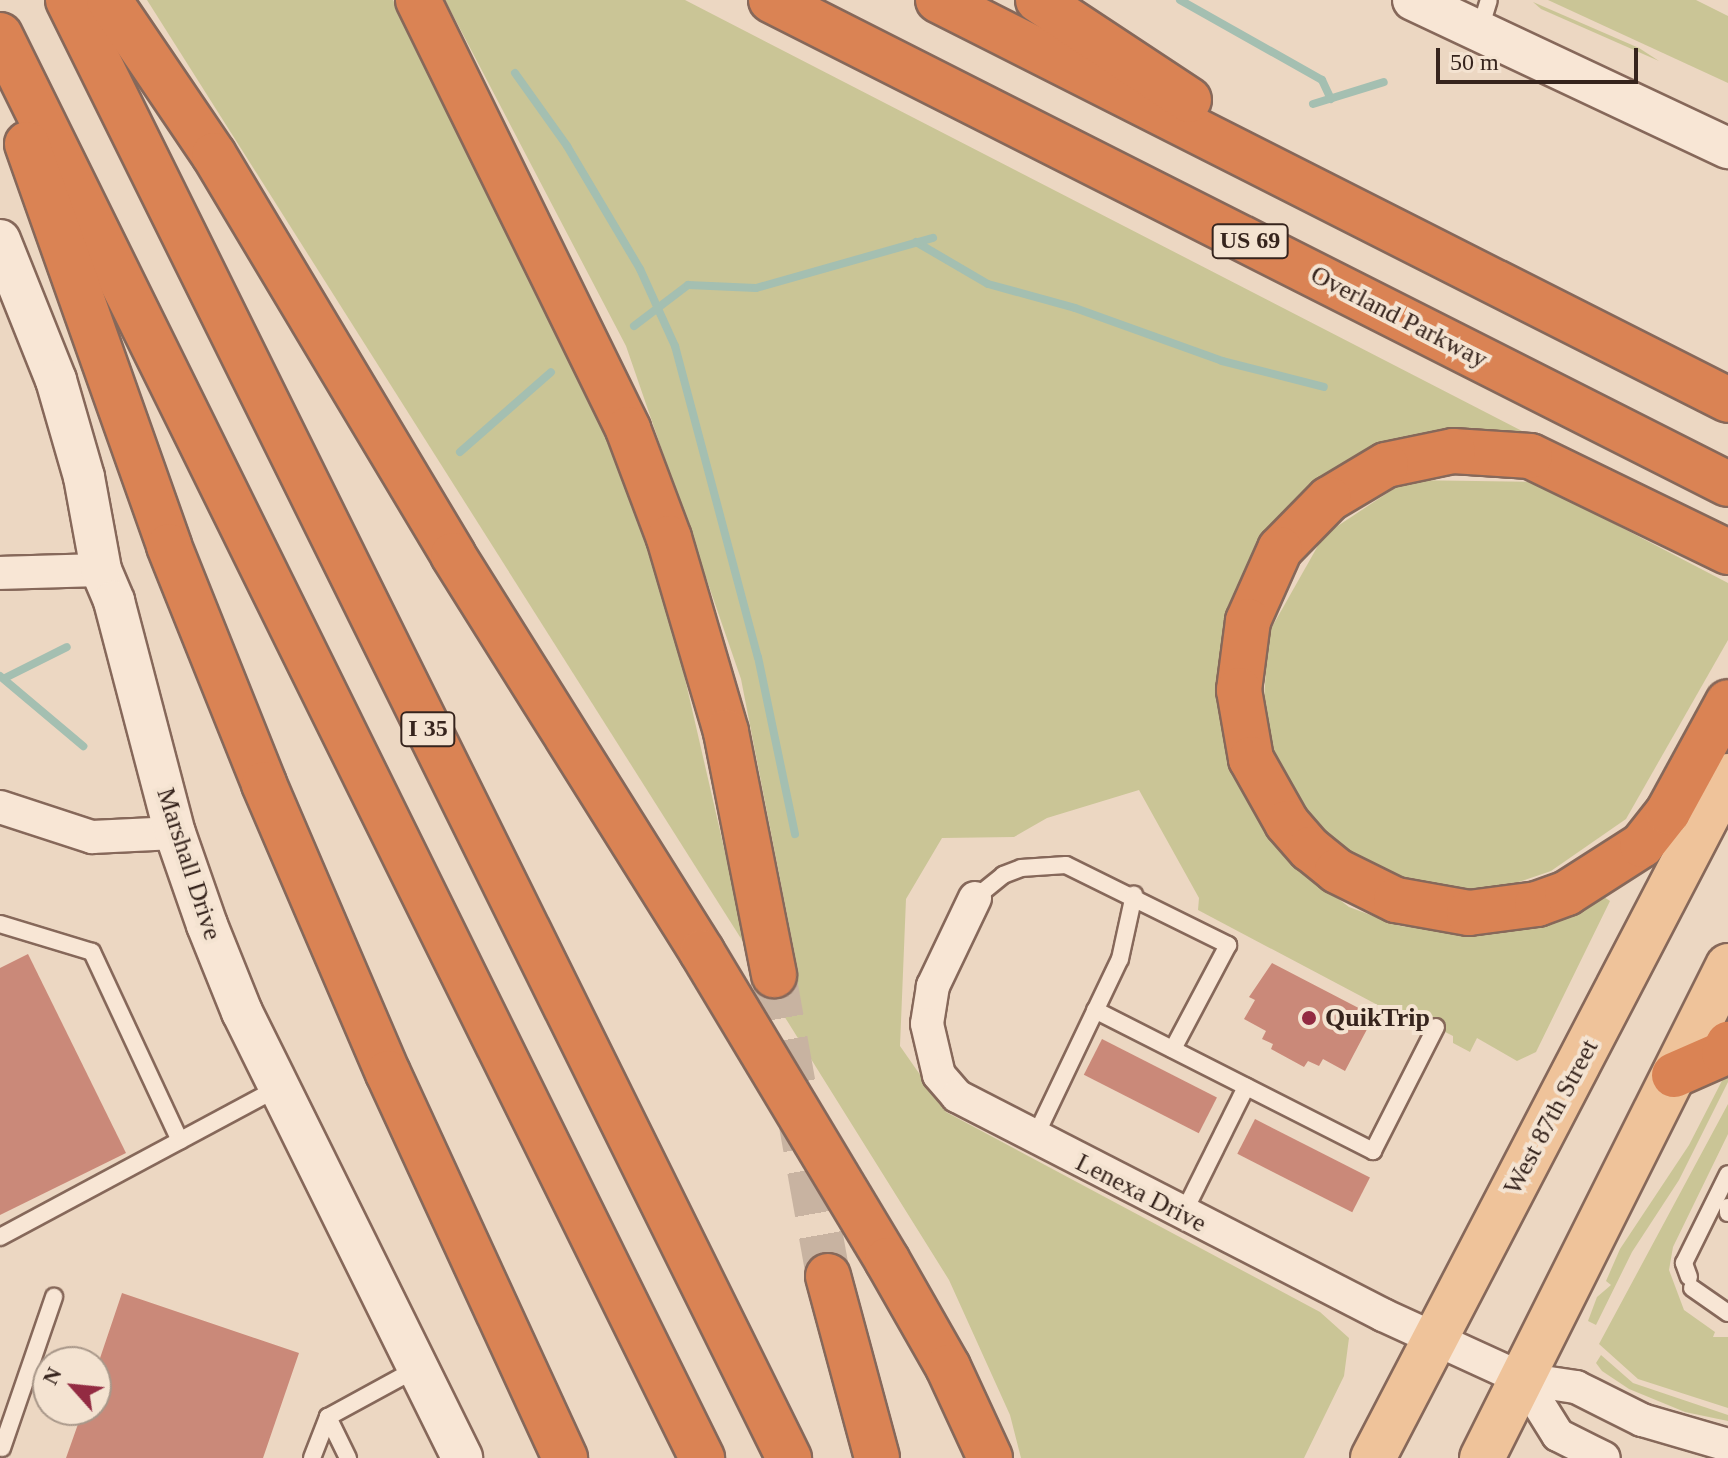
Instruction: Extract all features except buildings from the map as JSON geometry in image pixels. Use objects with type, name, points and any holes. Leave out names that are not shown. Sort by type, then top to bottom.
[{"type":"highway","name":"I 35","points":[[68,0],[789,1458]]},
{"type":"highway","points":[[109,0],[214,155],[453,555],[702,952],[948,1367],[990,1458]]},
{"type":"highway","points":[[418,0],[628,429],[669,538],[729,746],[774,975]]},
{"type":"highway","name":"Overland Parkway","points":[[771,0],[1728,484]]},
{"type":"highway","name":"US 69","points":[[938,0],[1728,400]]},
{"type":"highway","points":[[1038,0],[1354,210]]},
{"type":"highway","points":[[0,35],[702,1458]]},
{"type":"highway","points":[[0,68],[169,546],[264,784],[388,1073],[565,1458]]},
{"type":"highway","points":[[1728,552],[1530,456],[1453,451],[1386,465],[1329,499],[1280,549],[1248,621],[1239,690],[1251,759],[1280,812],[1310,849],[1351,879],[1396,900],[1469,913],[1537,904],[1567,893],[1642,845],[1668,812],[1728,702]]},
{"type":"highway","points":[[1674,1075],[1724,1053],[1728,1044]]},
{"type":"highway","points":[[828,1276],[877,1458]]},
{"type":"main road","name":"West 87th Street","points":[[1373,1458],[1728,776]]},
{"type":"main road","points":[[1482,1458],[1728,966]]},
{"type":"street","points":[[1413,0],[1485,15],[1728,148]]},
{"type":"street","name":"Marshall Drive","points":[[0,240],[56,380],[84,477],[101,570],[122,630],[175,833],[242,1012],[462,1458]]},
{"type":"street","points":[[0,573],[101,570]]},
{"type":"street","points":[[0,807],[92,837],[175,833]]},
{"type":"street","name":"Lenexa Drive","points":[[975,898],[933,986],[927,1024],[931,1053],[939,1075],[957,1096],[1034,1139],[1183,1214],[1523,1379],[1576,1387],[1642,1420],[1728,1445]]},
{"type":"street","points":[[1523,1379],[1558,1435],[1604,1458]]},
{"type":"lane","points":[[975,898],[1003,875],[1043,863],[1066,865],[1134,895],[1228,945],[1173,1049]]},
{"type":"lane","points":[[1034,1139],[1120,959],[1134,895]]},
{"type":"lane","points":[[0,924],[92,952],[180,1141]]},
{"type":"lane","points":[[1095,1010],[1373,1151],[1436,1027]]},
{"type":"lane","points":[[1183,1214],[1246,1087]]},
{"type":"lane","points":[[0,1237],[278,1088]]},
{"type":"lane","points":[[1728,1174],[1684,1263],[1690,1282],[1728,1313]]},
{"type":"lane","points":[[1728,1207],[1728,1213]]},
{"type":"lane","points":[[3,1450],[54,1297]]},
{"type":"lane","points":[[312,1458],[328,1417],[417,1369]]},
{"type":"lane","points":[[328,1417],[348,1458]]},
{"type":"shaded area","points":[[147,0],[393,0],[552,298],[654,544],[747,948]]},
{"type":"shaded area","points":[[445,0],[685,0],[1524,432],[1434,438],[1354,457],[1288,514],[1248,570],[1220,652],[1225,725],[1253,794],[1285,858],[1349,907],[1400,926],[1473,933],[1601,895],[1610,901],[1536,1052],[1517,1061],[1477,1038],[1470,1052],[1453,1043],[1453,1036],[1414,1016],[1409,1020],[1389,1011],[1198,910],[1199,898],[1139,790],[1047,818],[1014,837],[942,838],[906,899],[900,1046],[946,1112],[1320,1312],[1349,1338],[1344,1376],[1304,1458],[1021,1458],[1010,1415],[949,1280],[781,1011],[798,971],[741,679],[626,346]]},
{"type":"shaded area","points":[[1548,0],[1696,0],[1728,16],[1728,83]]},
{"type":"shaded area","points":[[1533,2],[1639,48],[1659,61],[1541,9]]},
{"type":"shaded area","points":[[1407,480],[1534,482],[1728,583],[1728,640],[1626,819],[1551,871],[1480,895],[1377,877],[1309,824],[1262,736],[1268,634],[1324,535]]},
{"type":"shaded area","points":[[1728,1069],[1728,1082],[1679,1180],[1632,1252],[1596,1325],[1588,1321],[1597,1297],[1611,1285],[1606,1281],[1620,1249],[1689,1145]]},
{"type":"shaded area","points":[[1728,1104],[1728,1134],[1673,1247],[1669,1270],[1684,1310],[1715,1332],[1713,1337],[1728,1337],[1728,1408],[1638,1379],[1599,1344]]},
{"type":"shaded area","points":[[1601,1355],[1633,1383],[1728,1415],[1728,1421],[1685,1412],[1629,1389],[1602,1371],[1596,1363]]},
{"type":"waterway","points":[[1180,0],[1322,80],[1331,99]]},
{"type":"waterway","points":[[515,73],[567,146],[640,269],[675,346],[758,657],[795,834]]},
{"type":"waterway","points":[[1313,104],[1384,82]]},
{"type":"waterway","points":[[634,326],[688,285],[756,288],[933,238]]},
{"type":"waterway","points":[[916,242],[988,284],[1075,308],[1222,361],[1324,387]]},
{"type":"waterway","points":[[460,452],[551,372]]},
{"type":"waterway","points":[[5,678],[67,647]]},
{"type":"waterway","points":[[0,676],[83,746]]},
{"type":"tunnel","points":[[774,975],[828,1276]]},
{"type":"place","name":"QuikTrip","points":[[1309,1018]]}]
